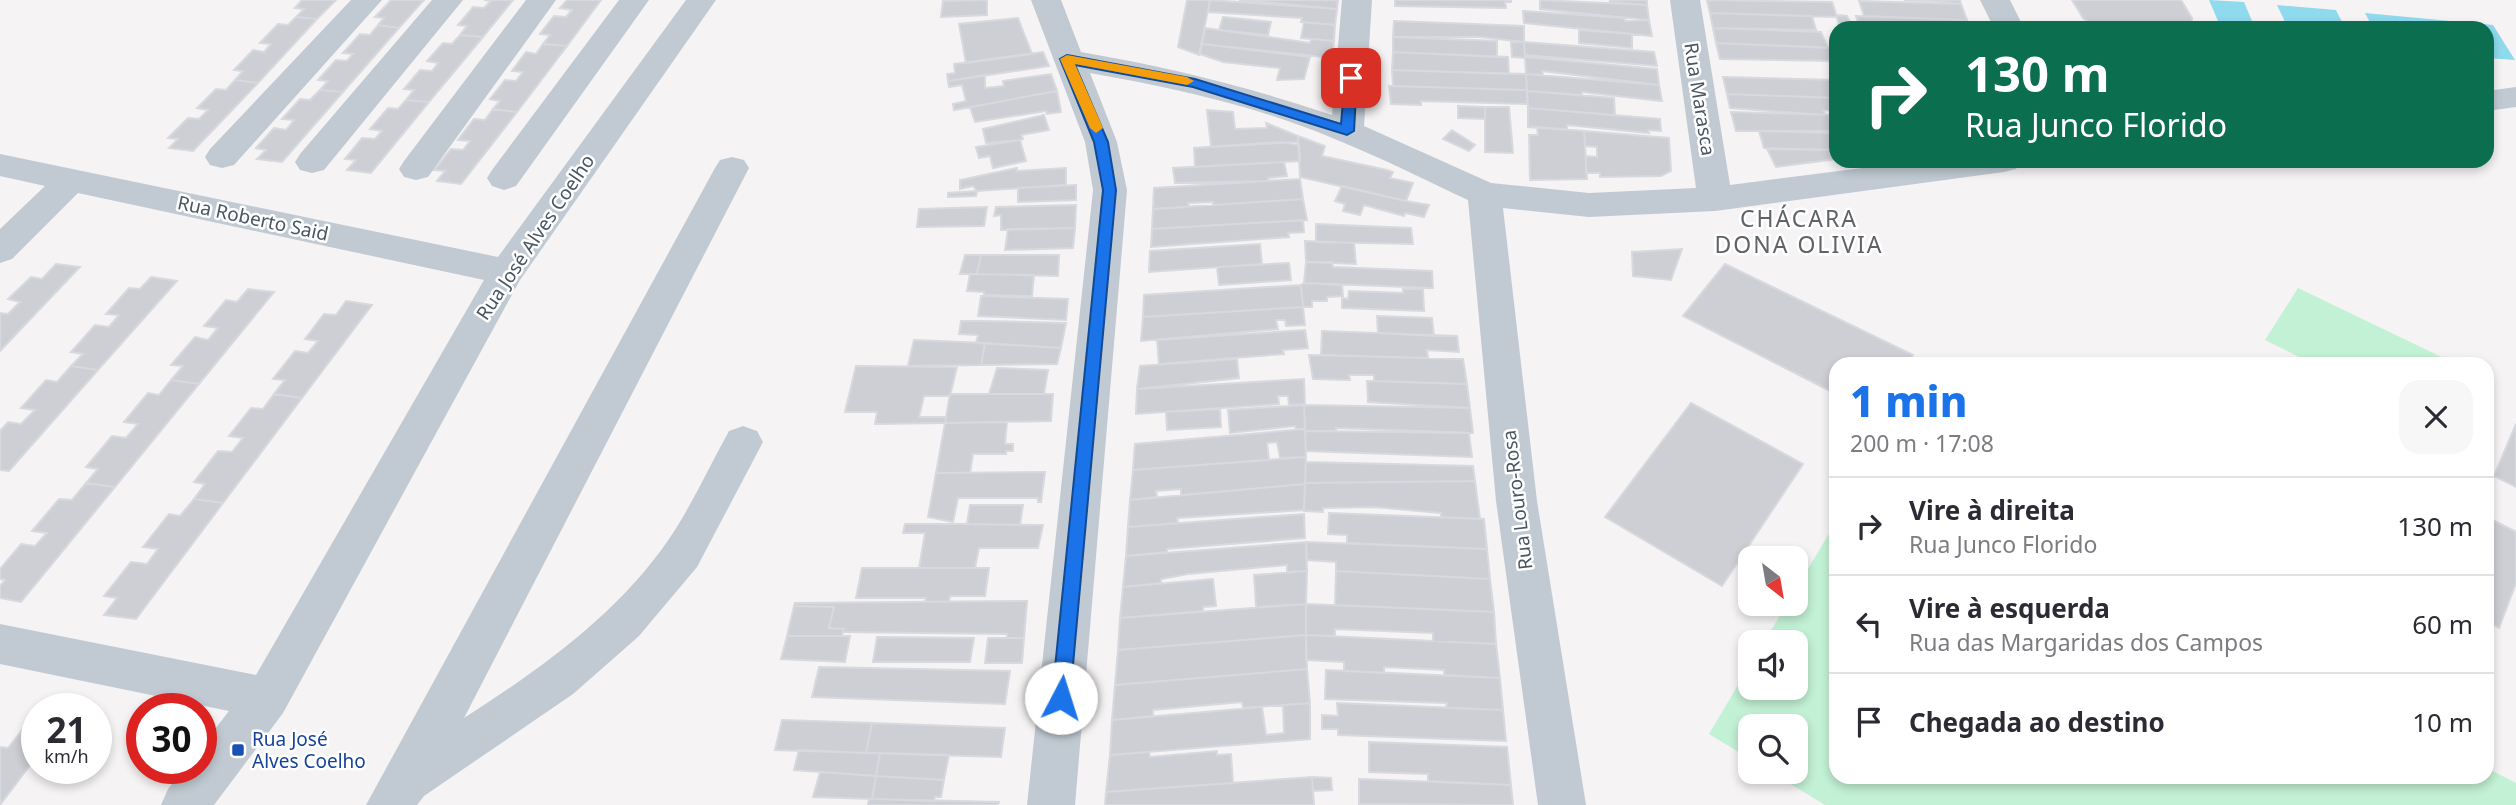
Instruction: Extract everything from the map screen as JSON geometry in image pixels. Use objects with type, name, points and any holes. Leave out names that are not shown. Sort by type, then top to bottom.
[{"type":"street","points":[[222,157],[366,0]]},
{"type":"street","points":[[312,162],[448,0]]},
{"type":"street","points":[[416,169],[541,0]]},
{"type":"street","points":[[504,178],[634,0]]},
{"type":"street","name":"Rua José Alves Coelho","points":[[185,805],[267,698],[507,272],[701,0]]},
{"type":"street","points":[[1046,0],[1101,142],[1110,190],[1051,805]]},
{"type":"street","points":[[1347,131],[1357,0]]},
{"type":"street","name":"Rua Marasca","points":[[1685,0],[1715,198]]},
{"type":"street","points":[[1995,0],[2006,21]]},
{"type":"street","points":[[1067,59],[1224,90],[1347,131],[1485,194],[1589,205],[1715,198],[1949,168]]},
{"type":"street","points":[[2494,100],[2516,97]]},
{"type":"street","name":"Rua Roberto Said","points":[[0,165],[507,272]]},
{"type":"street","points":[[399,793],[732,169]]},
{"type":"street","points":[[0,250],[71,180]]},
{"type":"street","name":"Rua Louro-Rosa","points":[[1485,194],[1493,295],[1534,638],[1562,805]]},
{"type":"street","points":[[399,793],[551,687],[622,626],[682,553],[743,442]]},
{"type":"street","points":[[0,644],[267,698]]},
{"type":"green space","points":[[2298,288],[2441,357],[2299,357],[2265,340]]},
{"type":"green space","points":[[1829,534],[1829,784],[2494,784],[2494,772],[2516,783],[2516,805],[1825,805],[1791,784],[1808,784],[1808,714],[1738,714],[1738,752],[1709,734],[1738,685],[1738,700],[1808,700],[1808,630],[1771,630],[1780,616],[1808,616],[1808,569]]},
{"type":"water","points":[[2209,0],[2244,2],[2252,21],[2218,21]]},
{"type":"water","points":[[2277,5],[2336,10],[2342,21],[2285,21]]},
{"type":"water","points":[[2365,13],[2450,21],[2369,21]]},
{"type":"water","points":[[2494,27],[2515,60],[2494,58]]},
{"type":"building","points":[[302,0],[336,0],[317,19],[296,17],[304,9],[295,8]]},
{"type":"building","points":[[391,0],[424,0],[399,28],[378,25],[384,18],[375,17]]},
{"type":"building","points":[[484,0],[513,0],[483,37],[460,35],[467,26],[458,25],[473,7],[484,8],[491,1]]},
{"type":"building","points":[[567,0],[601,0],[567,46],[543,44],[550,35],[540,34],[554,16],[566,17],[572,10],[560,8]]},
{"type":"building","points":[[987,0],[987,15],[941,17],[943,1]]},
{"type":"building","points":[[1187,0],[1210,0],[1199,55],[1178,47]]},
{"type":"building","points":[[1210,0],[1337,9],[1335,25],[1301,22],[1302,18],[1208,12]]},
{"type":"building","points":[[1239,0],[1338,0],[1337,9]]},
{"type":"building","points":[[1395,0],[1511,2],[1505,2],[1506,8],[1395,6]]},
{"type":"building","points":[[1540,0],[1647,5],[1649,20],[1540,9]]},
{"type":"building","points":[[1647,0],[1647,5],[1610,2]]},
{"type":"building","points":[[1707,0],[1832,2],[1837,17],[1710,13]]},
{"type":"building","points":[[1904,0],[1960,0],[1961,4],[1937,1]]},
{"type":"building","points":[[2072,0],[2181,0],[2192,18],[2192,21],[2087,21]]},
{"type":"building","points":[[1859,1],[1961,4],[1967,20],[1864,16]]},
{"type":"building","points":[[1523,11],[1624,18],[1625,21],[1649,20],[1652,36],[1524,23]]},
{"type":"building","points":[[1710,13],[1812,16],[1816,30],[1713,28]]},
{"type":"building","points":[[1836,15],[1847,16],[1850,21],[1838,21]]},
{"type":"building","points":[[1856,16],[1967,21],[1858,21]]},
{"type":"building","points":[[296,17],[317,19],[258,83],[235,80],[243,71],[234,70],[253,50],[264,52],[271,44],[260,43],[278,24],[288,25]]},
{"type":"building","points":[[1223,17],[1271,22],[1268,35],[1219,30]]},
{"type":"building","points":[[1018,18],[1032,54],[966,63],[959,24]]},
{"type":"building","points":[[1394,21],[1524,26],[1524,42],[1480,37],[1393,37]]},
{"type":"building","points":[[1304,22],[1335,25],[1334,41],[1301,38]]},
{"type":"building","points":[[378,25],[399,28],[343,92],[320,90],[328,81],[318,80],[336,60],[347,61],[353,54],[343,53],[360,34],[370,35]]},
{"type":"building","points":[[1205,28],[1310,43],[1311,39],[1334,41],[1332,58],[1202,44]]},
{"type":"building","points":[[1713,28],[1821,32],[1828,48],[1716,43]]},
{"type":"building","points":[[1579,30],[1632,34],[1632,48],[1579,43]]},
{"type":"building","points":[[460,35],[483,37],[429,102],[406,100],[414,90],[404,89],[420,70],[432,71],[438,63],[427,61],[443,43],[452,44]]},
{"type":"building","points":[[1393,37],[1497,41],[1497,57],[1393,52]]},
{"type":"building","points":[[1511,42],[1524,42],[1525,58],[1512,57]]},
{"type":"building","points":[[1524,42],[1654,52],[1657,66],[1525,55]]},
{"type":"building","points":[[1716,43],[1829,48],[1829,61],[1720,59]]},
{"type":"building","points":[[543,44],[567,46],[517,112],[493,109],[500,101],[490,99],[505,80],[516,81],[523,72],[512,71],[526,52],[536,54]]},
{"type":"building","points":[[1202,44],[1310,57],[1304,79],[1277,80],[1280,68],[1223,62],[1200,54]]},
{"type":"building","points":[[1043,52],[1049,66],[948,81],[947,74],[955,73],[954,64]]},
{"type":"building","points":[[1393,52],[1508,57],[1509,74],[1392,70]]},
{"type":"building","points":[[1525,57],[1657,69],[1659,85],[1542,71],[1543,75],[1526,74]]},
{"type":"building","points":[[1392,70],[1526,74],[1527,90],[1393,86]]},
{"type":"building","points":[[1051,74],[1057,91],[954,110],[953,104],[966,101],[962,85],[949,87],[948,81],[985,75],[985,88],[1004,86],[1003,81]]},
{"type":"building","points":[[1526,74],[1659,85],[1662,101],[1582,92],[1582,95],[1527,91]]},
{"type":"building","points":[[1723,77],[1829,80],[1829,98],[1727,94]]},
{"type":"building","points":[[235,80],[258,83],[193,151],[169,148],[178,139],[168,138],[188,118],[199,119],[208,110],[197,108],[216,89],[226,90]]},
{"type":"building","points":[[1389,86],[1527,90],[1527,104],[1421,101],[1421,105],[1391,104]]},
{"type":"building","points":[[320,90],[343,92],[282,162],[257,159],[266,150],[256,148],[274,128],[286,130],[294,120],[282,119],[300,99],[310,100]]},
{"type":"building","points":[[1057,91],[1061,112],[1047,114],[1046,111],[975,122],[970,107]]},
{"type":"building","points":[[1527,91],[1614,98],[1615,115],[1528,108]]},
{"type":"building","points":[[1727,94],[1829,98],[1829,110],[1823,110],[1825,115],[1730,108]]},
{"type":"building","points":[[406,100],[429,102],[371,173],[347,170],[356,160],[345,159],[362,138],[375,139],[382,131],[370,129],[388,108],[398,109]]},
{"type":"building","points":[[1458,106],[1485,107],[1485,119],[1458,118]]},
{"type":"building","points":[[1485,107],[1509,107],[1513,153],[1485,152]]},
{"type":"building","points":[[1528,108],[1660,119],[1661,131],[1648,130],[1649,133],[1567,125],[1567,130],[1528,127]]},
{"type":"building","points":[[493,109],[517,112],[461,184],[437,181],[445,171],[434,170],[451,149],[463,150],[470,141],[458,140],[474,119],[485,120]]},
{"type":"building","points":[[1207,110],[1233,112],[1235,129],[1267,128],[1266,123],[1298,136],[1298,142],[1211,147]]},
{"type":"building","points":[[1731,112],[1829,115],[1829,131],[1736,131]]},
{"type":"building","points":[[1044,115],[1049,130],[1021,135],[1023,139],[1020,140],[986,143],[983,129]]},
{"type":"building","points":[[1537,127],[1584,131],[1587,179],[1530,180],[1529,135],[1538,135]]},
{"type":"building","points":[[1452,130],[1475,145],[1469,151],[1443,139]]},
{"type":"building","points":[[1584,131],[1669,138],[1671,171],[1661,176],[1600,177],[1600,173],[1586,173],[1586,156],[1597,157],[1597,147],[1585,146]]},
{"type":"building","points":[[1759,131],[1829,133],[1829,150],[1764,148]]},
{"type":"building","points":[[1298,136],[1325,146],[1322,156],[1387,170],[1393,172],[1390,178],[1413,183],[1406,201],[1300,177]]},
{"type":"building","points":[[1020,140],[1026,161],[993,168],[990,156],[979,158],[976,147]]},
{"type":"building","points":[[1281,142],[1299,145],[1300,161],[1195,167],[1194,148]]},
{"type":"building","points":[[1767,149],[1829,150],[1829,160],[1776,167]]},
{"type":"building","points":[[1284,162],[1287,176],[1268,178],[1269,181],[1175,183],[1173,168]]},
{"type":"building","points":[[1017,168],[1017,171],[1066,168],[1066,185],[977,191],[973,186],[960,189],[960,180]]},
{"type":"building","points":[[1300,179],[1303,199],[1213,205],[1213,202],[1188,203],[1189,207],[1153,209],[1154,188]]},
{"type":"building","points":[[1076,185],[1076,200],[1018,202],[1018,188]]},
{"type":"building","points":[[1342,186],[1429,205],[1424,217],[1405,213],[1404,216],[1364,205],[1360,215],[1343,211],[1345,204],[1335,201]]},
{"type":"building","points":[[977,191],[976,196],[948,197],[948,193]]},
{"type":"building","points":[[1303,199],[1307,220],[1152,229],[1153,209]]},
{"type":"building","points":[[1076,205],[1075,228],[1001,230],[1001,215],[994,216],[996,207]]},
{"type":"building","points":[[987,207],[984,226],[917,227],[919,209]]},
{"type":"building","points":[[1303,220],[1304,232],[1288,233],[1289,237],[1151,247],[1152,229]]},
{"type":"building","points":[[1316,224],[1411,228],[1413,244],[1316,242]]},
{"type":"building","points":[[1075,228],[1073,248],[1005,250],[1008,229]]},
{"type":"building","points":[[1305,241],[1354,243],[1356,264],[1306,262]]},
{"type":"building","points":[[1260,244],[1262,264],[1149,272],[1150,251]]},
{"type":"building","points":[[1682,249],[1671,280],[1633,276],[1632,252]]},
{"type":"building","points":[[965,255],[981,255],[977,274],[960,274]]},
{"type":"building","points":[[981,255],[1059,255],[1058,276],[977,274]]},
{"type":"building","points":[[1306,262],[1332,262],[1333,267],[1432,271],[1433,288],[1304,283]]},
{"type":"building","points":[[1289,263],[1291,280],[1219,285],[1217,267]]},
{"type":"building","points":[[56,264],[80,267],[0,351],[0,313],[8,314],[20,302],[8,299],[31,277],[42,279]]},
{"type":"building","points":[[1725,264],[1913,355],[1829,357],[1829,390],[1683,316]]},
{"type":"building","points":[[970,274],[1034,275],[1032,296],[984,295],[984,292],[967,291]]},
{"type":"building","points":[[151,277],[177,281],[98,370],[71,366],[83,354],[71,352],[95,325],[109,327],[119,315],[106,314],[129,288],[140,289]]},
{"type":"building","points":[[1301,285],[1342,285],[1343,296],[1327,297],[1327,301],[1312,301],[1312,307],[1303,307]]},
{"type":"building","points":[[1301,285],[1303,307],[1143,317],[1144,295]]},
{"type":"building","points":[[248,289],[274,292],[199,384],[171,380],[183,366],[171,365],[195,337],[208,340],[218,328],[204,326],[226,300],[237,302]]},
{"type":"building","points":[[1403,289],[1423,289],[1424,311],[1342,308],[1342,298],[1348,299],[1349,291],[1403,293]]},
{"type":"building","points":[[981,296],[1068,299],[1066,320],[978,316]]},
{"type":"building","points":[[346,301],[372,305],[302,398],[274,394],[285,380],[273,379],[295,351],[308,353],[318,341],[305,339],[324,314],[336,315]]},
{"type":"building","points":[[1303,307],[1305,325],[1286,326],[1285,320],[1276,320],[1278,329],[1141,341],[1143,317]]},
{"type":"building","points":[[1377,316],[1432,318],[1434,336],[1378,333]]},
{"type":"building","points":[[961,321],[1066,323],[1061,348],[976,343],[978,335],[959,334]]},
{"type":"building","points":[[1305,330],[1308,348],[1283,350],[1284,354],[1159,364],[1157,340]]},
{"type":"building","points":[[1322,331],[1457,336],[1459,352],[1427,350],[1428,358],[1321,355]]},
{"type":"building","points":[[914,340],[985,343],[981,365],[908,366]]},
{"type":"building","points":[[985,343],[1061,348],[1057,364],[981,365]]},
{"type":"building","points":[[1309,355],[1463,359],[1467,384],[1374,381],[1374,375],[1349,375],[1350,380],[1313,379]]},
{"type":"building","points":[[1237,359],[1239,378],[1137,389],[1140,366]]},
{"type":"building","points":[[71,366],[98,370],[9,471],[0,470],[0,431],[8,422],[21,424],[35,410],[21,408],[46,380],[57,382]]},
{"type":"building","points":[[856,366],[957,367],[950,396],[924,396],[919,417],[946,417],[945,423],[875,424],[877,412],[845,412]]},
{"type":"building","points":[[997,368],[1048,370],[1044,394],[989,394]]},
{"type":"building","points":[[1304,379],[1305,404],[1289,405],[1288,396],[1278,396],[1279,404],[1136,414],[1137,389]]},
{"type":"building","points":[[171,380],[199,384],[115,487],[86,483],[98,469],[86,467],[112,436],[126,438],[138,424],[124,422],[148,393],[159,395]]},
{"type":"building","points":[[1367,381],[1467,384],[1470,408],[1368,402]]},
{"type":"building","points":[[274,394],[302,398],[223,503],[194,499],[205,484],[194,482],[218,451],[232,452],[243,438],[229,436],[251,408],[263,409]]},
{"type":"building","points":[[950,394],[1053,394],[1051,421],[945,423]]},
{"type":"building","points":[[1691,403],[1803,464],[1749,546],[1738,546],[1738,562],[1722,586],[1605,517]]},
{"type":"building","points":[[1304,405],[1305,429],[1296,429],[1295,426],[1230,433],[1228,410]]},
{"type":"building","points":[[1304,405],[1470,408],[1473,433],[1336,428],[1336,431],[1305,431]]},
{"type":"building","points":[[1220,409],[1221,427],[1167,430],[1166,412]]},
{"type":"building","points":[[1007,422],[1005,444],[1013,444],[1013,451],[1006,451],[1006,454],[973,454],[970,473],[936,473],[945,423]]},
{"type":"building","points":[[2516,424],[2516,487],[2494,476]]},
{"type":"building","points":[[1305,429],[1306,457],[1280,458],[1277,442],[1267,443],[1269,460],[1133,470],[1135,444]]},
{"type":"building","points":[[1305,431],[1469,433],[1472,457],[1306,451]]},
{"type":"building","points":[[1306,457],[1305,484],[1181,495],[1181,489],[1156,491],[1157,497],[1130,500],[1133,470]]},
{"type":"building","points":[[1306,462],[1473,466],[1475,481],[1305,483]]},
{"type":"building","points":[[1045,472],[1041,502],[1038,502],[1038,498],[958,498],[953,522],[928,517],[936,473]]},
{"type":"building","points":[[1475,481],[1480,519],[1441,517],[1441,513],[1374,507],[1304,511],[1305,483]]},
{"type":"building","points":[[86,483],[115,487],[21,602],[0,598],[0,586],[5,580],[0,579],[0,569],[21,544],[35,546],[47,533],[32,531],[59,499],[72,500]]},
{"type":"building","points":[[1305,484],[1304,510],[1177,518],[1178,523],[1128,527],[1130,500]]},
{"type":"building","points":[[194,499],[223,503],[136,619],[104,615],[117,598],[104,596],[131,562],[147,564],[158,549],[143,547],[169,514],[180,516]]},
{"type":"building","points":[[970,505],[1023,505],[1020,525],[967,524]]},
{"type":"building","points":[[1329,513],[1484,519],[1487,549],[1347,543],[1347,535],[1328,534]]},
{"type":"building","points":[[1304,514],[1305,538],[1167,549],[1167,552],[1126,556],[1128,527]]},
{"type":"building","points":[[2494,521],[2516,532],[2516,583],[2499,628],[2494,625]]},
{"type":"building","points":[[905,524],[1043,525],[1038,548],[979,548],[975,568],[919,568],[925,533],[903,533]]},
{"type":"building","points":[[1306,542],[1307,571],[1287,572],[1287,565],[1188,574],[1161,579],[1161,583],[1123,587],[1126,556]]},
{"type":"building","points":[[1306,542],[1487,549],[1490,579],[1336,571],[1336,562],[1307,560]]},
{"type":"building","points":[[862,568],[989,568],[985,596],[950,596],[949,602],[925,602],[926,598],[856,598]]},
{"type":"building","points":[[1307,571],[1306,604],[1256,607],[1254,575]]},
{"type":"building","points":[[1336,571],[1490,579],[1494,612],[1335,605]]},
{"type":"building","points":[[1213,579],[1216,606],[1203,607],[1203,611],[1120,618],[1123,587]]},
{"type":"building","points":[[1027,601],[1024,638],[1007,638],[1007,634],[843,632],[844,629],[829,628],[834,607],[794,606],[795,603]]},
{"type":"building","points":[[1306,604],[1306,635],[1118,650],[1120,618]]},
{"type":"building","points":[[1306,604],[1494,612],[1496,644],[1433,641],[1433,633],[1335,629],[1335,636],[1306,635]]},
{"type":"building","points":[[794,606],[834,607],[829,628],[844,629],[842,636],[787,636]]},
{"type":"building","points":[[1306,635],[1307,669],[1115,685],[1118,650]]},
{"type":"building","points":[[1306,635],[1496,644],[1500,678],[1444,675],[1444,670],[1384,667],[1384,673],[1344,671],[1344,662],[1306,660]]},
{"type":"building","points":[[787,636],[850,636],[845,662],[781,659]]},
{"type":"building","points":[[877,637],[974,638],[970,662],[873,662]]},
{"type":"building","points":[[988,638],[1024,638],[1022,663],[985,663]]},
{"type":"building","points":[[819,667],[1010,671],[1005,704],[812,697]]},
{"type":"building","points":[[1307,669],[1310,703],[1243,708],[1242,702],[1153,710],[1153,716],[1112,720],[1115,685]]},
{"type":"building","points":[[1326,670],[1500,678],[1503,710],[1446,708],[1447,703],[1325,699]]},
{"type":"building","points":[[1310,703],[1310,739],[1110,755],[1112,720],[1262,707],[1266,735],[1284,733],[1283,705]]},
{"type":"building","points":[[1337,703],[1503,710],[1506,741],[1338,735],[1338,729],[1322,729],[1322,715],[1338,716]]},
{"type":"building","points":[[782,720],[872,723],[866,753],[775,750]]},
{"type":"building","points":[[872,723],[1005,728],[1001,757],[866,753]]},
{"type":"building","points":[[21,731],[21,777],[0,805],[0,747],[8,748]]},
{"type":"building","points":[[1369,742],[1507,747],[1511,785],[1428,781],[1428,774],[1369,772]]},
{"type":"building","points":[[799,750],[880,753],[876,776],[794,770]]},
{"type":"building","points":[[1217,751],[1217,755],[1231,754],[1233,783],[1106,792],[1110,755],[1149,752],[1150,757]]},
{"type":"building","points":[[880,753],[949,755],[944,780],[876,776]]},
{"type":"building","points":[[820,772],[876,776],[872,799],[813,797]]},
{"type":"building","points":[[876,776],[944,780],[941,797],[935,797],[934,801],[872,799]]},
{"type":"building","points":[[1312,777],[1314,805],[1105,805],[1106,792]]},
{"type":"building","points":[[1312,777],[1331,778],[1332,790],[1313,791]]},
{"type":"building","points":[[1359,779],[1511,785],[1513,805],[1359,804]]},
{"type":"building","points":[[869,799],[999,802],[998,805],[868,805]]},
{"type":"slow traffic","points":[[1096,128],[1067,59],[1187,81]]},
{"type":"place","name":"Rua José Alves Coelho","points":[[238,750]]},
{"type":"district","name":"CHÁCARA DONA OLIVIA","points":[[1799,231]]},
{"type":"route","points":[[1061,698],[1110,190],[1101,142],[1088,104],[1067,59],[1195,83],[1237,94],[1347,131],[1351,78]]}]
